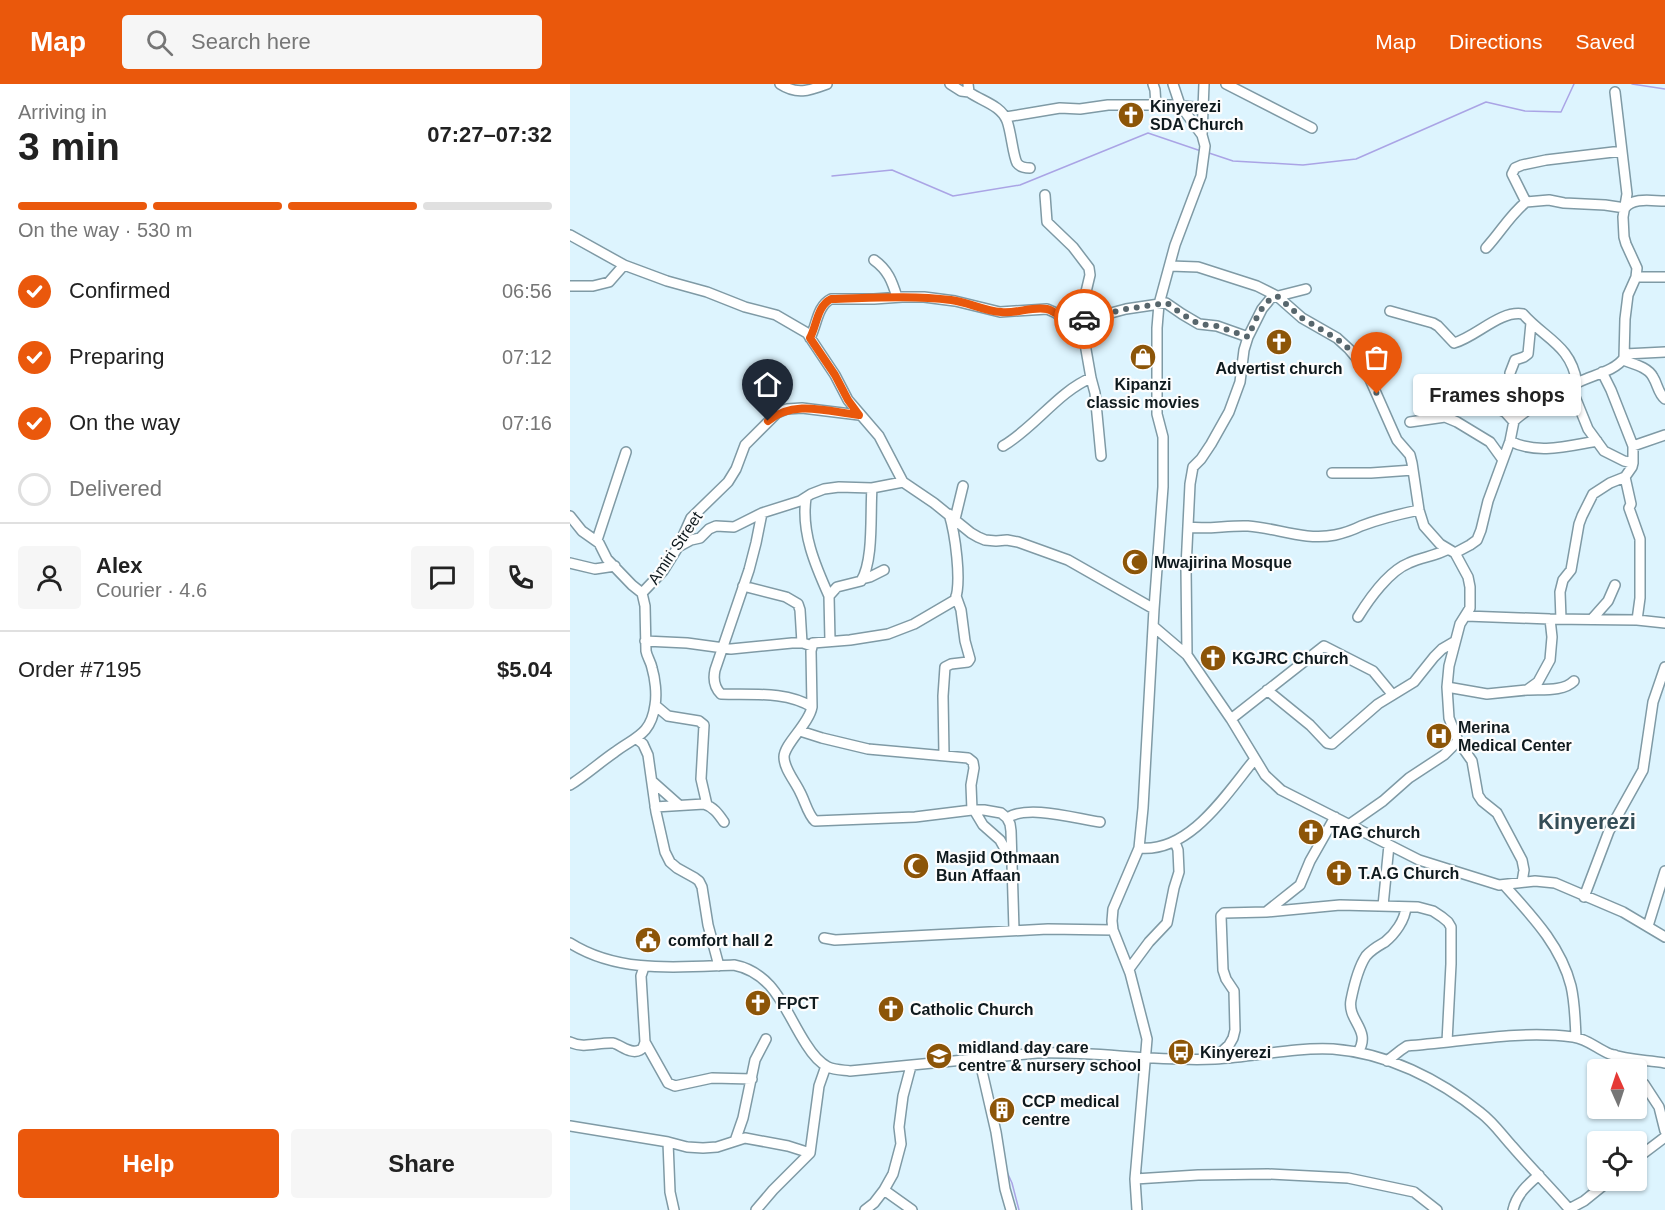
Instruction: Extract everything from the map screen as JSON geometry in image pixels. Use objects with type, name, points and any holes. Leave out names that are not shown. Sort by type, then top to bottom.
[{"type":"street","points":[[780,84],[793,91],[826,84]]},
{"type":"street","points":[[950,84],[961,91],[969,88],[1006,117],[1017,162],[1025,168],[1030,168]]},
{"type":"street","points":[[1153,84],[1156,106]]},
{"type":"street","points":[[1173,84],[1180,105],[1202,135]]},
{"type":"street","points":[[1137,1210],[1135,1179],[1147,1040],[1129,969],[1113,930],[1112,921],[1113,909],[1139,848],[1143,808],[1164,451],[1164,437],[1157,414],[1159,304],[1175,245],[1201,176],[1205,146],[1202,135],[1204,84]]},
{"type":"street","points":[[1227,84],[1312,128]]},
{"type":"street","points":[[1615,92],[1627,194],[1623,218],[1624,237],[1637,268],[1636,277],[1628,295],[1624,357]]},
{"type":"street","points":[[1006,117],[1060,108],[1080,109],[1108,105],[1180,105],[1198,107],[1203,112]]},
{"type":"street","points":[[1526,202],[1512,174],[1515,168],[1546,160],[1623,151]]},
{"type":"street","points":[[1045,195],[1047,222],[1073,247],[1089,268],[1085,319],[1101,456]]},
{"type":"street","points":[[1486,248],[1497,237],[1508,219],[1526,202],[1549,200],[1625,208]]},
{"type":"street","points":[[1625,208],[1634,201],[1665,201]]},
{"type":"street","points":[[570,235],[624,265],[745,307],[776,315],[807,333],[835,375],[848,400],[879,436],[903,482],[971,533],[985,540],[1018,542],[1068,560],[1154,609]]},
{"type":"street","points":[[874,260],[884,267],[889,275],[897,297]]},
{"type":"street","points":[[570,286],[593,286],[609,282],[624,265]]},
{"type":"street","points":[[1170,266],[1198,267],[1257,286],[1277,296],[1302,318],[1349,349],[1374,386],[1397,440],[1410,455],[1419,510],[1424,526],[1440,544],[1452,551],[1468,577],[1470,608],[1460,624],[1449,666],[1447,687],[1449,718],[1458,741],[1472,761],[1475,781],[1482,801],[1497,813],[1522,860],[1524,870],[1522,882]]},
{"type":"street","points":[[1636,277],[1665,277]]},
{"type":"street","points":[[1187,655],[1186,568],[1193,467],[1211,444],[1229,412],[1240,382],[1248,337],[1262,309],[1271,298],[1306,289]]},
{"type":"street","points":[[810,338],[822,308],[831,299],[897,297],[924,297],[955,301],[1000,312],[1047,309],[1067,321],[1167,303],[1199,324],[1217,326],[1248,337]]},
{"type":"street","points":[[1390,310],[1433,323],[1454,343],[1513,313],[1522,314],[1562,348],[1573,368],[1574,385],[1588,429],[1604,451],[1623,461],[1633,463]]},
{"type":"street","points":[[1358,617],[1369,598],[1399,568],[1470,545],[1477,540],[1510,441],[1514,421],[1510,373],[1515,360],[1528,354],[1531,323]]},
{"type":"street","points":[[1514,421],[1532,408],[1602,372],[1624,357],[1665,352]]},
{"type":"street","points":[[1624,357],[1649,371],[1657,390],[1665,399]]},
{"type":"street","points":[[1561,619],[1560,592],[1563,580],[1571,570],[1582,516],[1593,494],[1625,477],[1633,463],[1633,446],[1602,372]]},
{"type":"street","points":[[1003,446],[1026,430],[1075,388],[1091,378]]},
{"type":"street","points":[[1491,406],[1505,412],[1514,421]]},
{"type":"street","name":"Amiri Street","points":[[570,785],[615,751],[637,739],[649,724],[655,705],[653,670],[647,657],[645,641],[645,606],[642,593],[663,571],[678,547],[691,518],[728,482],[736,469],[745,445],[777,413],[787,410],[809,408],[859,415]]},
{"type":"street","points":[[1410,422],[1445,417],[1490,442],[1503,460]]},
{"type":"street","points":[[1633,446],[1665,435]]},
{"type":"street","points":[[1510,441],[1529,448],[1548,448],[1598,441]]},
{"type":"street","points":[[597,540],[626,452]]},
{"type":"street","points":[[1332,473],[1413,470]]},
{"type":"street","points":[[1625,477],[1631,504],[1629,508],[1640,539],[1640,598],[1637,620]]},
{"type":"street","points":[[678,547],[700,538],[716,526],[734,527],[762,513],[800,501],[824,489],[839,486],[872,488],[903,482]]},
{"type":"street","points":[[944,755],[944,670],[948,665],[968,662],[970,659],[961,610],[956,596],[956,544],[952,517],[963,486]]},
{"type":"street","points":[[829,596],[837,587],[858,583],[866,571],[872,488]]},
{"type":"street","points":[[806,498],[804,514],[807,531],[816,566],[829,596],[830,641]]},
{"type":"street","points":[[1188,527],[1210,529],[1251,526],[1308,537],[1328,536],[1419,510]]},
{"type":"street","points":[[762,513],[756,543],[722,648],[714,682],[721,694],[786,696],[812,707]]},
{"type":"street","points":[[571,518],[582,531],[597,540],[603,553],[642,593]]},
{"type":"street","points":[[570,563],[595,569],[615,566]]},
{"type":"street","points":[[862,579],[884,570]]},
{"type":"street","points":[[1592,619],[1608,601],[1615,585]]},
{"type":"street","points":[[743,586],[786,597],[798,604],[800,610],[807,644],[812,707],[811,714],[784,757],[812,819],[815,821],[915,817],[973,810],[1000,813],[1007,818],[1011,831],[1014,930]]},
{"type":"street","points":[[645,641],[746,648],[807,644],[888,634],[914,624],[952,602],[956,596]]},
{"type":"street","points":[[1608,601],[1608,609],[1615,619]]},
{"type":"street","points":[[1466,616],[1615,619],[1665,623]]},
{"type":"street","points":[[1527,690],[1538,682],[1550,660],[1552,637],[1550,619]]},
{"type":"street","points":[[1153,626],[1187,655],[1231,719],[1265,775],[1277,787],[1419,860],[1505,886],[1536,881],[1555,884],[1623,912],[1665,937]]},
{"type":"street","points":[[1267,690],[1330,744],[1392,694],[1414,682],[1442,649],[1454,642]]},
{"type":"street","points":[[1231,719],[1324,646],[1373,671],[1392,694]]},
{"type":"street","points":[[1584,897],[1609,831],[1643,770],[1654,697],[1665,667]]},
{"type":"street","points":[[1447,687],[1487,694],[1561,688],[1569,686],[1574,681]]},
{"type":"street","points":[[1654,697],[1665,698]]},
{"type":"street","points":[[655,705],[668,716],[699,721],[704,725],[701,779],[707,805]]},
{"type":"street","points":[[800,731],[868,749],[944,755],[974,762],[971,785],[973,810],[983,825],[1000,840],[1011,862]]},
{"type":"street","points":[[637,739],[643,744],[648,755],[655,807],[667,857],[676,868],[699,880],[719,966]]},
{"type":"street","points":[[1350,824],[1383,801],[1409,778],[1444,755],[1458,741]]},
{"type":"street","points":[[1139,848],[1159,848],[1175,842],[1193,829],[1216,807],[1255,759]]},
{"type":"street","points":[[652,781],[679,805]]},
{"type":"street","points":[[655,807],[707,805],[724,822]]},
{"type":"street","points":[[1007,818],[1020,813],[1052,814],[1100,822]]},
{"type":"street","points":[[1266,912],[1300,885],[1310,861],[1335,817]]},
{"type":"street","points":[[1129,969],[1143,949],[1167,923],[1179,872],[1178,850],[1175,842]]},
{"type":"street","points":[[1383,906],[1389,845]]},
{"type":"street","points":[[1648,926],[1665,871]]},
{"type":"street","points":[[1505,886],[1546,933],[1564,966],[1572,994],[1576,1037]]},
{"type":"street","points":[[1214,1059],[1229,1045],[1235,1030],[1234,991],[1223,970],[1221,916],[1224,913],[1340,906],[1418,907],[1433,911],[1451,927],[1447,1042]]},
{"type":"street","points":[[1358,1052],[1362,1046],[1362,1032],[1350,1007],[1359,970],[1367,954],[1386,941],[1399,927],[1406,907]]},
{"type":"street","points":[[824,938],[835,940],[1048,929],[1113,930]]},
{"type":"street","points":[[570,943],[579,949],[628,965],[644,967],[734,965],[755,972],[772,987],[811,1052],[826,1066],[837,1070],[850,1071],[1062,1052],[1146,1058],[1214,1059],[1303,1050],[1331,1049],[1358,1052],[1425,1075],[1475,1108],[1570,1209],[1597,1191]]},
{"type":"street","points":[[644,967],[641,976],[645,1042],[668,1083],[675,1086],[712,1078],[752,1079]]},
{"type":"street","points":[[1388,1061],[1407,1046],[1547,1034],[1576,1037],[1615,1055],[1665,1063]]},
{"type":"street","points":[[735,1141],[755,1060],[766,1039]]},
{"type":"street","points":[[570,1042],[578,1045],[610,1043],[635,1051],[641,1050],[645,1042]]},
{"type":"street","points":[[1615,1055],[1618,1059]]},
{"type":"street","points":[[987,1058],[982,1071],[1011,1210]]},
{"type":"street","points":[[758,1209],[773,1190],[810,1153],[819,1086],[826,1066]]},
{"type":"street","points":[[865,1210],[874,1203],[893,1174],[901,1144],[899,1127],[903,1096],[911,1066]]},
{"type":"street","points":[[1647,1089],[1659,1107],[1665,1131]]},
{"type":"street","points":[[570,1126],[687,1147],[717,1147],[745,1138],[788,1146],[810,1153]]},
{"type":"street","points":[[1647,1151],[1665,1137]]},
{"type":"street","points":[[668,1142],[670,1192],[674,1210]]},
{"type":"street","points":[[1135,1179],[1268,1174],[1348,1178],[1414,1192],[1437,1210]]},
{"type":"street","points":[[1513,1210],[1521,1192],[1539,1174]]},
{"type":"street","points":[[884,1190],[912,1210]]},
{"type":"waterway","points":[[1209,153],[1233,161],[1303,165],[1356,159],[1486,102],[1525,111],[1561,112],[1574,84]]},
{"type":"waterway","points":[[1632,84],[1665,89]]},
{"type":"waterway","points":[[832,176],[892,170],[953,196],[1020,185],[1148,133],[1201,151]]},
{"type":"waterway","points":[[1007,1172],[1019,1210]]},
{"type":"way so far","points":[[1084,319],[1126,309],[1167,303],[1199,324],[1217,326],[1248,337],[1262,309],[1271,298],[1277,296],[1302,318],[1349,349],[1370,377],[1377,394]]},
{"type":"place","name":"Kinyerezi SDA Church","points":[[1131,115]]},
{"type":"place","name":"Advertist church","points":[[1279,342]]},
{"type":"place","name":"Kipanzi classic movies","points":[[1143,357]]},
{"type":"place","name":"Frames shops","points":[[1377,394]]},
{"type":"place","name":"Mwajirina Mosque","points":[[1135,562]]},
{"type":"place","name":"KGJRC Church","points":[[1213,658]]},
{"type":"place","name":"Merina Medical Center","points":[[1439,736]]},
{"type":"place","name":"TAG church","points":[[1311,832]]},
{"type":"place","name":"Masjid Othmaan Bun Affaan","points":[[916,866]]},
{"type":"place","name":"T.A.G Church","points":[[1339,873]]},
{"type":"place","name":"comfort hall 2","points":[[648,940]]},
{"type":"place","name":"FPCT","points":[[758,1003]]},
{"type":"place","name":"Catholic Church","points":[[891,1009]]},
{"type":"place","name":"Kinyerezi","points":[[1181,1052]]},
{"type":"place","name":"midland day care centre & nursery school","points":[[939,1056]]},
{"type":"place","name":"CCP medical centre","points":[[1002,1110]]},
{"type":"district","name":"Kinyerezi","points":[[1587,821]]},
{"type":"route","points":[[768,421],[777,413],[802,408],[859,415],[810,338],[822,308],[831,299],[924,297],[955,301],[1000,312],[1047,309],[1067,321],[1084,319]]}]
